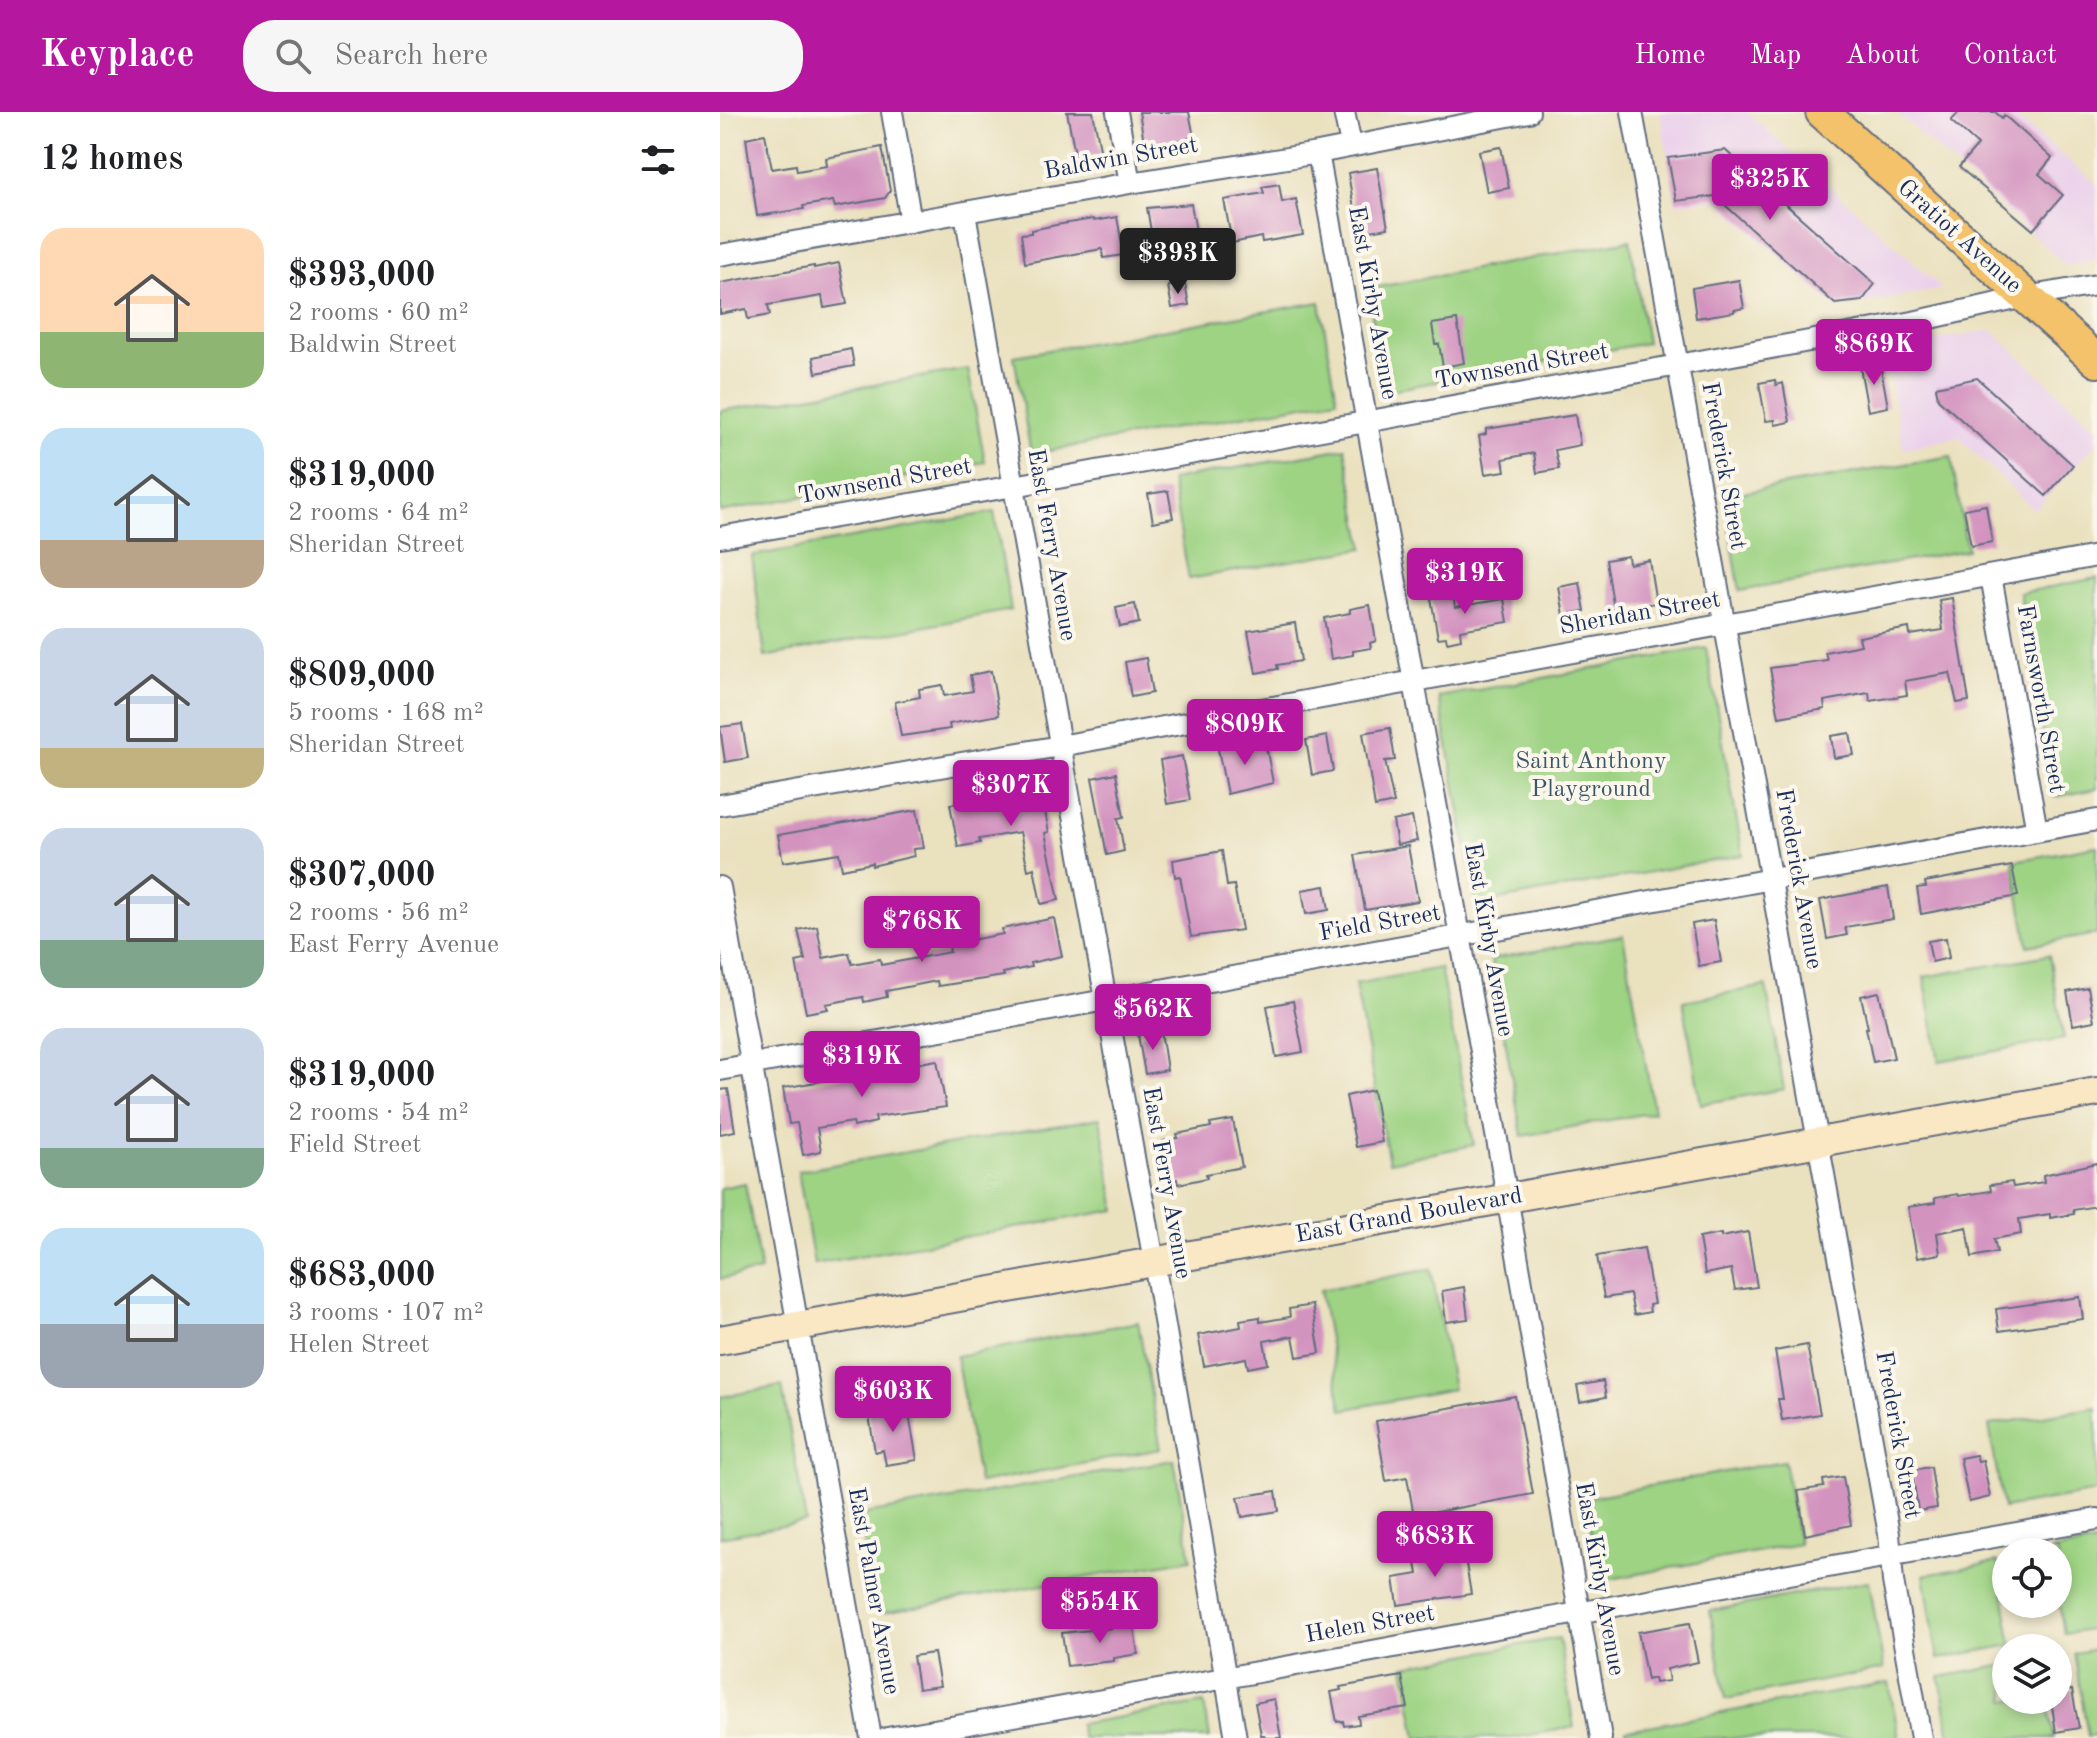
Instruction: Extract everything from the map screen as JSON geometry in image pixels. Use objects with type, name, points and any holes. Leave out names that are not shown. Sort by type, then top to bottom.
[{"type":"main road","name":"Gratiot Avenue","points":[[1822,112],[2097,361]]},
{"type":"main road","name":"East Grand Boulevard","points":[[720,1340],[2097,1092]]},
{"type":"street","points":[[892,112],[911,222]]},
{"type":"street","points":[[1117,112],[1130,183]]},
{"type":"street","points":[[1344,112],[1351,145]]},
{"type":"street","name":"Baldwin Street","points":[[720,255],[1318,153],[1529,112]]},
{"type":"street","points":[[1632,112],[1678,365]]},
{"type":"street","name":"East Kirby Avenue","points":[[1318,153],[1415,681],[1601,1738]]},
{"type":"street","name":"East Ferry Avenue","points":[[965,213],[1154,1262],[1236,1738]]},
{"type":"street","name":"Townsend Street","points":[[720,537],[1913,322],[2025,297],[2097,285]]},
{"type":"street","name":"Frederick Street","points":[[1678,365],[1725,624]]},
{"type":"street","name":"Sheridan Street","points":[[720,805],[1060,746],[2097,556]]},
{"type":"street","name":"Farnsworth Street","points":[[1991,576],[2037,831]]},
{"type":"street","name":"Frederick Avenue","points":[[1725,624],[1818,1142]]},
{"type":"street","name":"Field Street","points":[[720,1070],[2097,820]]},
{"type":"street","name":"East Palmer Avenue","points":[[720,887],[871,1738]]},
{"type":"street","name":"Frederick Street","points":[[1818,1142],[1889,1534],[1893,1581],[1921,1738]]},
{"type":"street","name":"Helen Street","points":[[887,1738],[2097,1519]]},
{"type":"shaded area","points":[[1660,112],[1747,112],[1943,289],[1837,308],[1715,199],[1676,204]]},
{"type":"shaded area","points":[[1896,112],[2010,112],[2097,184],[2097,260],[2067,266]]},
{"type":"shaded area","points":[[1991,330],[2097,428],[2097,442],[2034,510],[1958,437],[1903,449],[1884,349]]},
{"type":"green space","points":[[1630,240],[1647,343],[1386,391],[1367,289]]},
{"type":"green space","points":[[1320,302],[1337,399],[1031,454],[1014,356]]},
{"type":"green space","points":[[968,369],[985,462],[720,512],[720,411]]},
{"type":"green space","points":[[1345,448],[1364,548],[1189,579],[1171,480]]},
{"type":"green space","points":[[1951,456],[1967,550],[1740,591],[1724,496]]},
{"type":"green space","points":[[994,512],[1011,610],[765,657],[752,556]]},
{"type":"green space","points":[[2097,578],[2097,789],[2054,797],[2020,593]]},
{"type":"green space","name":"Saint Anthony Playground","points":[[1706,648],[1743,855],[1477,904],[1439,697]]},
{"type":"green space","points":[[2097,846],[2097,934],[2028,946],[2013,861]]},
{"type":"green space","points":[[1623,935],[1654,1112],[1522,1136],[1491,959]]},
{"type":"green space","points":[[2049,955],[2064,1039],[1939,1061],[1924,977]]},
{"type":"green space","points":[[1440,968],[1474,1145],[1389,1162],[1355,984]]},
{"type":"green space","points":[[1766,986],[1784,1089],[1701,1104],[1683,1001]]},
{"type":"green space","points":[[1100,1118],[1116,1210],[814,1264],[798,1171]]},
{"type":"green space","points":[[745,1183],[761,1271],[720,1279],[720,1188]]},
{"type":"green space","points":[[1431,1269],[1453,1389],[1342,1410],[1320,1290]]},
{"type":"green space","points":[[1138,1322],[1161,1449],[979,1483],[956,1356]]},
{"type":"green space","points":[[782,1386],[806,1522],[720,1537],[720,1397]]},
{"type":"green space","points":[[2097,1407],[2097,1492],[2003,1508],[1989,1425]]},
{"type":"green space","points":[[1174,1460],[1191,1559],[877,1614],[860,1515]]},
{"type":"green space","points":[[1784,1461],[1799,1544],[1600,1581],[1585,1498]]},
{"type":"green space","points":[[2097,1543],[2097,1629],[2064,1634],[2061,1618],[2072,1618],[2072,1547]]},
{"type":"green space","points":[[1992,1563],[1992,1618],[2007,1618],[2010,1634],[1992,1634],[1992,1649],[1938,1659],[1924,1575]]},
{"type":"green space","points":[[1869,1581],[1884,1669],[1726,1699],[1710,1611]]},
{"type":"green space","points":[[1559,1638],[1574,1727],[1514,1738],[1417,1738],[1404,1666]]},
{"type":"green space","points":[[2097,1649],[2097,1735],[2088,1736],[2074,1653]]},
{"type":"green space","points":[[1992,1668],[1992,1714],[2050,1714],[2054,1738],[1950,1738],[1940,1677]]},
{"type":"green space","points":[[1889,1683],[1899,1738],[1628,1738],[1626,1730]]},
{"type":"green space","points":[[1204,1703],[1210,1738],[1082,1738],[1079,1724]]},
{"type":"building","points":[[1067,112],[1093,112],[1101,154],[1076,159]]},
{"type":"building","points":[[1139,112],[1189,112],[1194,137],[1145,148]]},
{"type":"building","points":[[1959,112],[1995,112],[2002,118],[2004,115],[2052,158],[2039,174],[2063,195],[2033,230],[1959,167],[1978,145],[1951,121]]},
{"type":"building","points":[[765,134],[772,169],[796,165],[797,171],[827,166],[826,158],[882,147],[890,191],[885,198],[835,207],[833,201],[757,216],[746,138]]},
{"type":"building","points":[[1501,147],[1509,188],[1487,192],[1479,151]]},
{"type":"building","points":[[1725,150],[1875,284],[1862,301],[1835,304],[1715,196],[1676,201],[1668,158]]},
{"type":"building","points":[[1377,168],[1388,228],[1358,233],[1348,173]]},
{"type":"building","points":[[1279,184],[1282,202],[1296,199],[1303,235],[1262,242],[1261,237],[1232,243],[1224,200],[1264,193],[1262,187]]},
{"type":"building","points":[[1191,204],[1198,242],[1154,249],[1147,208]]},
{"type":"building","points":[[1117,217],[1124,255],[1103,258],[1102,249],[1025,263],[1021,234],[1056,225]]},
{"type":"building","points":[[839,263],[847,304],[824,308],[822,296],[768,305],[770,315],[748,319],[746,309],[720,314],[720,283]]},
{"type":"building","points":[[1739,280],[1744,308],[1696,318],[1692,288]]},
{"type":"building","points":[[1185,283],[1189,305],[1172,308],[1168,286]]},
{"type":"building","points":[[1457,320],[1464,363],[1443,367],[1432,324]]},
{"type":"building","points":[[851,349],[854,366],[816,373],[813,357]]},
{"type":"building","points":[[1880,363],[1888,407],[1868,411],[1860,367]]},
{"type":"building","points":[[1977,378],[2073,465],[2046,496],[1938,399],[1936,387]]},
{"type":"building","points":[[1775,380],[1776,385],[1783,383],[1790,422],[1775,425],[1775,420],[1766,421],[1759,383]]},
{"type":"building","points":[[1575,415],[1580,445],[1555,450],[1559,469],[1537,473],[1534,453],[1503,459],[1505,471],[1485,474],[1479,436],[1486,434],[1486,429]]},
{"type":"building","points":[[1168,491],[1173,518],[1153,522],[1148,494]]},
{"type":"building","points":[[1986,505],[1992,542],[1971,546],[1964,509]]},
{"type":"building","points":[[1628,556],[1629,564],[1649,560],[1656,603],[1614,610],[1606,560]]},
{"type":"building","points":[[1580,583],[1585,611],[1564,615],[1559,587]]},
{"type":"building","points":[[1453,594],[1455,607],[1504,599],[1508,622],[1460,630],[1461,639],[1447,642],[1446,637],[1438,638],[1431,598]]},
{"type":"building","points":[[1952,598],[1969,701],[1957,703],[1950,673],[1905,681],[1907,695],[1870,701],[1869,693],[1824,701],[1825,709],[1779,717],[1770,668],[1827,660],[1825,652],[1861,645],[1859,637],[1909,628],[1910,635],[1943,630],[1939,600]]},
{"type":"building","points":[[1135,604],[1139,623],[1120,627],[1116,608]]},
{"type":"building","points":[[1370,605],[1376,641],[1370,643],[1371,648],[1331,659],[1324,618]]},
{"type":"building","points":[[1295,623],[1301,661],[1256,673],[1248,631]]},
{"type":"building","points":[[1146,658],[1152,693],[1131,697],[1125,662]]},
{"type":"building","points":[[991,671],[999,715],[949,724],[950,729],[901,736],[895,702],[920,697],[919,689],[942,685],[944,696],[973,691],[970,675]]},
{"type":"building","points":[[742,724],[748,758],[725,762],[720,727]]},
{"type":"building","points":[[1390,728],[1395,760],[1385,761],[1394,803],[1375,807],[1363,733]]},
{"type":"building","points":[[1850,733],[1854,755],[1834,758],[1831,736]]},
{"type":"building","points":[[1327,736],[1333,771],[1312,775],[1306,740]]},
{"type":"building","points":[[1265,741],[1273,783],[1227,794],[1218,749]]},
{"type":"building","points":[[1182,756],[1190,800],[1167,804],[1160,760]]},
{"type":"building","points":[[1116,773],[1124,817],[1118,818],[1124,851],[1107,855],[1092,778]]},
{"type":"building","points":[[1039,781],[1049,832],[1045,833],[1059,900],[1041,904],[1034,868],[1028,870],[1020,832],[979,839],[980,843],[958,847],[950,804],[979,800],[978,795],[1015,789],[1015,786]]},
{"type":"building","points":[[917,810],[924,848],[913,849],[914,856],[842,869],[839,853],[783,862],[778,835]]},
{"type":"building","points":[[1412,817],[1417,841],[1397,845],[1393,821]]},
{"type":"building","points":[[1408,846],[1418,901],[1365,910],[1355,855]]},
{"type":"building","points":[[1222,851],[1227,886],[1234,885],[1242,930],[1191,937],[1180,876],[1175,877],[1173,860]]},
{"type":"building","points":[[2012,866],[2018,896],[1921,914],[1917,888],[1926,887],[1925,882]]},
{"type":"building","points":[[1325,886],[1329,910],[1306,914],[1302,890]]},
{"type":"building","points":[[1888,887],[1893,919],[1845,927],[1847,935],[1827,939],[1820,900]]},
{"type":"building","points":[[1054,918],[1062,956],[1030,963],[1031,967],[1003,973],[1004,976],[938,986],[937,981],[886,991],[887,997],[864,1002],[863,997],[826,1004],[828,1009],[806,1013],[796,962],[805,960],[798,930],[817,926],[823,958],[849,953],[852,964],[880,959],[881,965],[950,952],[947,933],[969,930],[971,940],[1003,934],[1002,929]]},
{"type":"building","points":[[1714,920],[1721,962],[1699,966],[1692,924]]},
{"type":"building","points":[[1946,938],[1949,958],[1932,962],[1928,941]]},
{"type":"building","points":[[2088,988],[2094,1021],[2073,1025],[2067,992]]},
{"type":"building","points":[[1879,992],[1894,1058],[1873,1062],[1861,996]]},
{"type":"building","points":[[1293,1001],[1303,1052],[1276,1057],[1267,1006]]},
{"type":"building","points":[[1161,1031],[1167,1070],[1145,1074],[1138,1035]]},
{"type":"building","points":[[937,1060],[946,1107],[875,1117],[876,1122],[854,1127],[853,1122],[817,1128],[821,1151],[803,1155],[797,1123],[789,1124],[783,1088]]},
{"type":"building","points":[[728,1089],[735,1131],[720,1134],[720,1090]]},
{"type":"building","points":[[1373,1090],[1382,1142],[1356,1147],[1346,1096]]},
{"type":"building","points":[[1233,1120],[1242,1167],[1206,1174],[1207,1178],[1178,1184],[1177,1179],[1170,1180],[1163,1141],[1178,1138],[1177,1134],[1211,1127],[1210,1124]]},
{"type":"building","points":[[2097,1163],[2097,1206],[2050,1218],[2050,1214],[2019,1219],[2021,1234],[1994,1239],[1997,1252],[1972,1257],[1967,1227],[1937,1233],[1940,1254],[1917,1258],[1908,1207],[1935,1203],[1935,1198],[1991,1191],[1990,1185],[2012,1182],[2013,1187],[2044,1182],[2043,1175]]},
{"type":"building","points":[[1748,1232],[1757,1287],[1735,1290],[1731,1269],[1705,1274],[1699,1238]]},
{"type":"building","points":[[1644,1248],[1654,1304],[1649,1305],[1650,1312],[1634,1315],[1630,1294],[1604,1298],[1597,1256]]},
{"type":"building","points":[[1464,1287],[1468,1319],[1446,1322],[1442,1291]]},
{"type":"building","points":[[2080,1297],[2083,1319],[1999,1331],[1996,1309]]},
{"type":"building","points":[[1312,1305],[1320,1353],[1297,1357],[1293,1336],[1264,1341],[1268,1364],[1248,1368],[1246,1358],[1204,1366],[1198,1335],[1241,1327],[1240,1320],[1260,1317],[1260,1322],[1290,1317],[1289,1309]]},
{"type":"building","points":[[1807,1345],[1820,1414],[1782,1420],[1778,1399],[1783,1399],[1775,1351]]},
{"type":"building","points":[[1603,1381],[1606,1397],[1580,1402],[1577,1386]]},
{"type":"building","points":[[1515,1396],[1533,1494],[1414,1516],[1407,1477],[1386,1481],[1376,1421]]},
{"type":"building","points":[[907,1403],[917,1460],[886,1465],[883,1450],[875,1452],[868,1410]]},
{"type":"building","points":[[1976,1455],[1978,1461],[1983,1460],[1990,1497],[1969,1502],[1960,1458]]},
{"type":"building","points":[[1931,1467],[1937,1508],[1918,1511],[1912,1470]]},
{"type":"building","points":[[1843,1477],[1851,1525],[1805,1535],[1798,1491],[1824,1487],[1823,1480]]},
{"type":"building","points":[[1276,1491],[1279,1511],[1242,1517],[1238,1497]]},
{"type":"building","points":[[1464,1552],[1471,1594],[1398,1605],[1394,1578],[1418,1574],[1415,1557]]},
{"type":"building","points":[[1133,1621],[1138,1654],[1114,1658],[1114,1661],[1067,1666],[1062,1633],[1112,1628],[1112,1625]]},
{"type":"building","points":[[1690,1623],[1698,1662],[1667,1669],[1669,1681],[1655,1683],[1654,1678],[1647,1680],[1638,1632]]},
{"type":"building","points":[[934,1653],[940,1686],[918,1689],[913,1656]]},
{"type":"building","points":[[1402,1676],[1408,1708],[1358,1716],[1359,1724],[1344,1726],[1343,1721],[1337,1722],[1331,1692],[1341,1690],[1340,1687]]},
{"type":"building","points":[[2072,1690],[2079,1728],[2056,1732],[2053,1714],[2072,1714]]},
{"type":"building","points":[[1274,1699],[1281,1738],[1265,1738],[1261,1735],[1255,1703]]}]
